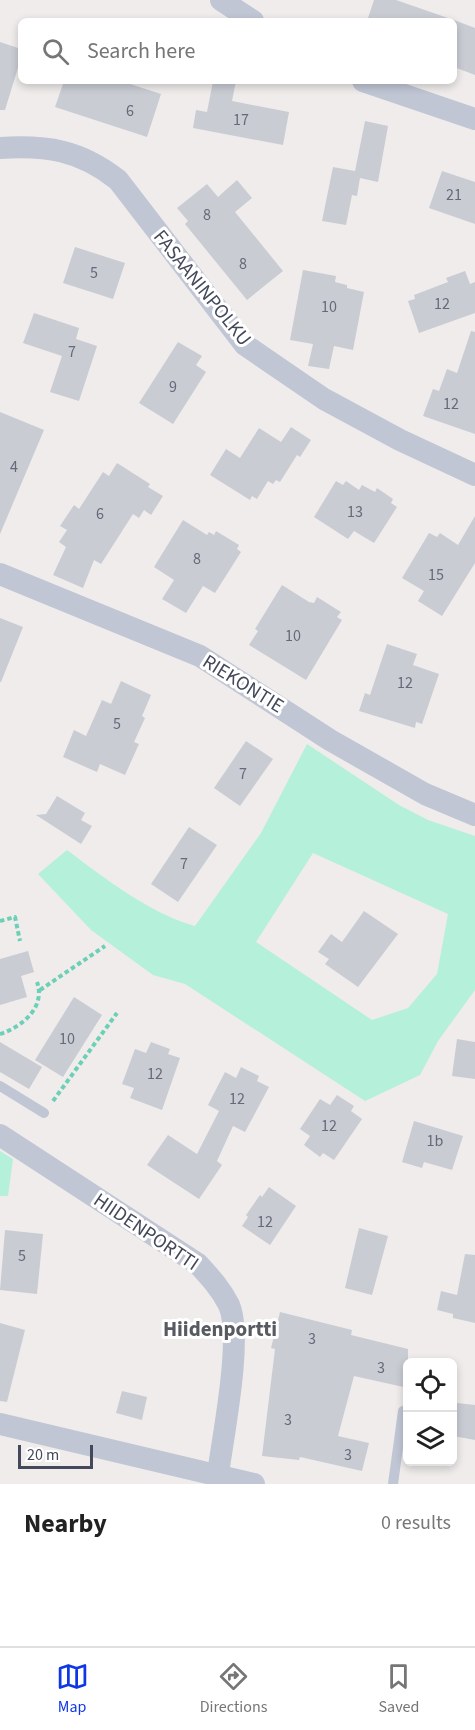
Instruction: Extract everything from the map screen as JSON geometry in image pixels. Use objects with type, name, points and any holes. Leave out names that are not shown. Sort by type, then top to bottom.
[{"type":"street","points":[[221,0],[248,18]]},
{"type":"street","points":[[372,84],[475,119]]},
{"type":"street","name":"FASAANINPOLKU","points":[[0,148],[26,146],[77,154],[97,163],[118,180],[245,345],[324,399],[400,440],[475,474]]},
{"type":"street","name":"RIEKONTIE","points":[[0,574],[200,656],[338,745],[425,794],[475,815]]},
{"type":"street","name":"HIIDENPORTTI","points":[[0,1136],[198,1264],[218,1286],[230,1307],[236,1335],[218,1474]]},
{"type":"street","points":[[0,1424],[254,1484]]},
{"type":"lane","points":[[0,1086],[44,1113]]},
{"type":"lane","points":[[393,1484],[403,1412]]},
{"type":"path","points":[[0,921],[15,917],[20,941]]},
{"type":"path","points":[[40,990],[105,946]]},
{"type":"path","points":[[0,1034],[23,1023],[33,1012],[40,990],[37,982]]},
{"type":"path","points":[[44,1113],[117,1013]]},
{"type":"green space","points":[[307,744],[399,805],[428,820],[475,836],[475,990],[438,1041],[420,1075],[365,1101],[185,984],[153,975],[91,930],[38,874],[67,850],[145,904],[195,926],[261,833]],"holes":[[[313,853],[448,914],[437,974],[408,1008],[372,1020],[256,942]]]},
{"type":"green space","points":[[0,1151],[13,1159],[8,1196],[0,1196]]},
{"type":"building","points":[[374,0],[396,0],[448,18],[368,18]]},
{"type":"building","points":[[457,21],[475,28],[475,75],[457,68]]},
{"type":"building","points":[[0,42],[18,48],[18,68],[5,110],[0,110]]},
{"type":"building","points":[[63,84],[130,84],[161,94],[147,137],[55,107]]},
{"type":"building","points":[[212,84],[235,84],[232,101],[289,112],[283,145],[193,128],[196,110],[207,112]]},
{"type":"building","points":[[365,121],[388,126],[378,182],[360,178],[357,196],[352,195],[346,225],[322,221],[333,167],[355,171]]},
{"type":"building","points":[[442,171],[475,182],[475,224],[429,208]]},
{"type":"building","points":[[237,180],[252,198],[235,212],[283,271],[247,300],[185,224],[188,221],[177,208],[207,184],[218,197]]},
{"type":"building","points":[[75,247],[125,263],[113,299],[63,283]]},
{"type":"building","points":[[303,270],[336,276],[335,282],[364,292],[353,350],[334,346],[329,369],[308,366],[313,344],[290,340]]},
{"type":"building","points":[[465,271],[470,284],[475,282],[475,313],[419,333],[408,301],[415,299],[414,295],[448,282],[446,278]]},
{"type":"building","points":[[34,313],[79,328],[76,339],[97,346],[79,401],[50,392],[62,356],[23,343]]},
{"type":"building","points":[[471,331],[475,332],[475,434],[423,416],[433,389],[439,391],[447,369],[457,373]]},
{"type":"building","points":[[178,342],[202,356],[196,365],[206,372],[173,424],[139,403]]},
{"type":"building","points":[[0,412],[44,430],[0,534]]},
{"type":"building","points":[[291,427],[311,440],[300,457],[297,455],[280,482],[276,480],[273,484],[268,481],[257,499],[252,496],[250,500],[210,475],[226,449],[240,458],[259,428],[281,442]]},
{"type":"building","points":[[117,463],[150,484],[148,487],[163,496],[151,515],[144,510],[139,518],[133,514],[101,564],[94,560],[83,588],[53,575],[66,547],[59,542],[67,530],[60,526],[74,505],[79,509],[103,472],[109,476]]},
{"type":"building","points":[[336,481],[343,485],[346,481],[359,490],[362,485],[375,492],[377,488],[393,499],[391,503],[397,507],[374,543],[354,531],[348,539],[314,517]]},
{"type":"building","points":[[475,516],[475,563],[442,616],[418,601],[424,591],[402,578],[429,533],[437,537],[440,533],[458,545]]},
{"type":"building","points":[[183,520],[207,535],[209,532],[214,535],[216,531],[239,545],[237,549],[241,552],[215,593],[203,586],[186,613],[162,599],[174,580],[154,567]]},
{"type":"building","points":[[282,585],[309,602],[314,603],[317,597],[341,612],[337,617],[342,620],[306,680],[249,645],[258,631],[255,629]]},
{"type":"building","points":[[0,618],[23,627],[1,682],[0,682]]},
{"type":"building","points":[[387,644],[417,654],[413,665],[439,674],[422,724],[416,722],[415,728],[359,711],[365,693],[370,695]]},
{"type":"building","points":[[121,681],[151,695],[142,716],[145,718],[134,742],[139,744],[125,775],[100,764],[97,772],[63,757],[74,730],[86,736],[102,700],[111,704]]},
{"type":"building","points":[[246,741],[273,759],[240,806],[214,788]]},
{"type":"building","points":[[57,796],[85,813],[81,820],[92,826],[81,844],[36,815],[46,814]]},
{"type":"building","points":[[189,827],[217,845],[178,902],[151,884]]},
{"type":"building","points":[[364,911],[398,934],[358,987],[325,964],[329,959],[318,952],[331,934],[342,942]]},
{"type":"building","points":[[28,951],[34,972],[21,976],[27,997],[0,1005],[0,959]]},
{"type":"building","points":[[74,997],[102,1015],[63,1077],[35,1060]]},
{"type":"building","points":[[457,1039],[475,1042],[475,1079],[452,1076]]},
{"type":"building","points":[[0,1042],[42,1067],[29,1089],[0,1072]]},
{"type":"building","points":[[151,1042],[170,1049],[168,1054],[180,1058],[162,1110],[130,1098],[134,1088],[122,1084],[135,1049],[146,1053]]},
{"type":"building","points":[[241,1067],[259,1076],[257,1081],[269,1087],[245,1132],[233,1126],[217,1161],[222,1165],[199,1199],[147,1165],[168,1135],[197,1154],[219,1111],[208,1105],[225,1072],[236,1078]]},
{"type":"building","points":[[337,1095],[354,1106],[351,1111],[362,1119],[334,1160],[323,1153],[320,1157],[304,1145],[310,1136],[300,1129],[320,1099],[330,1105]]},
{"type":"building","points":[[414,1121],[463,1136],[452,1170],[424,1162],[422,1168],[402,1162]]},
{"type":"building","points":[[269,1187],[296,1206],[270,1245],[242,1226],[248,1217],[246,1215],[260,1195],[262,1197]]},
{"type":"building","points":[[359,1228],[388,1236],[372,1295],[345,1288]]},
{"type":"building","points":[[5,1230],[43,1234],[37,1294],[0,1290]]},
{"type":"building","points":[[465,1254],[475,1255],[475,1323],[453,1318],[453,1314],[437,1310],[441,1291],[457,1295]]},
{"type":"building","points":[[280,1312],[352,1330],[351,1335],[408,1349],[408,1358],[403,1358],[403,1387],[354,1376],[338,1436],[369,1443],[362,1471],[300,1457],[299,1460],[262,1456],[275,1349],[271,1348]]},
{"type":"building","points":[[0,1323],[25,1330],[7,1402],[0,1401]]},
{"type":"building","points":[[122,1391],[147,1397],[142,1420],[116,1413]]},
{"type":"building","points":[[457,1403],[475,1405],[475,1440],[457,1437]]},
{"type":"district","name":"Hiidenportti","points":[[220,1329]]}]
